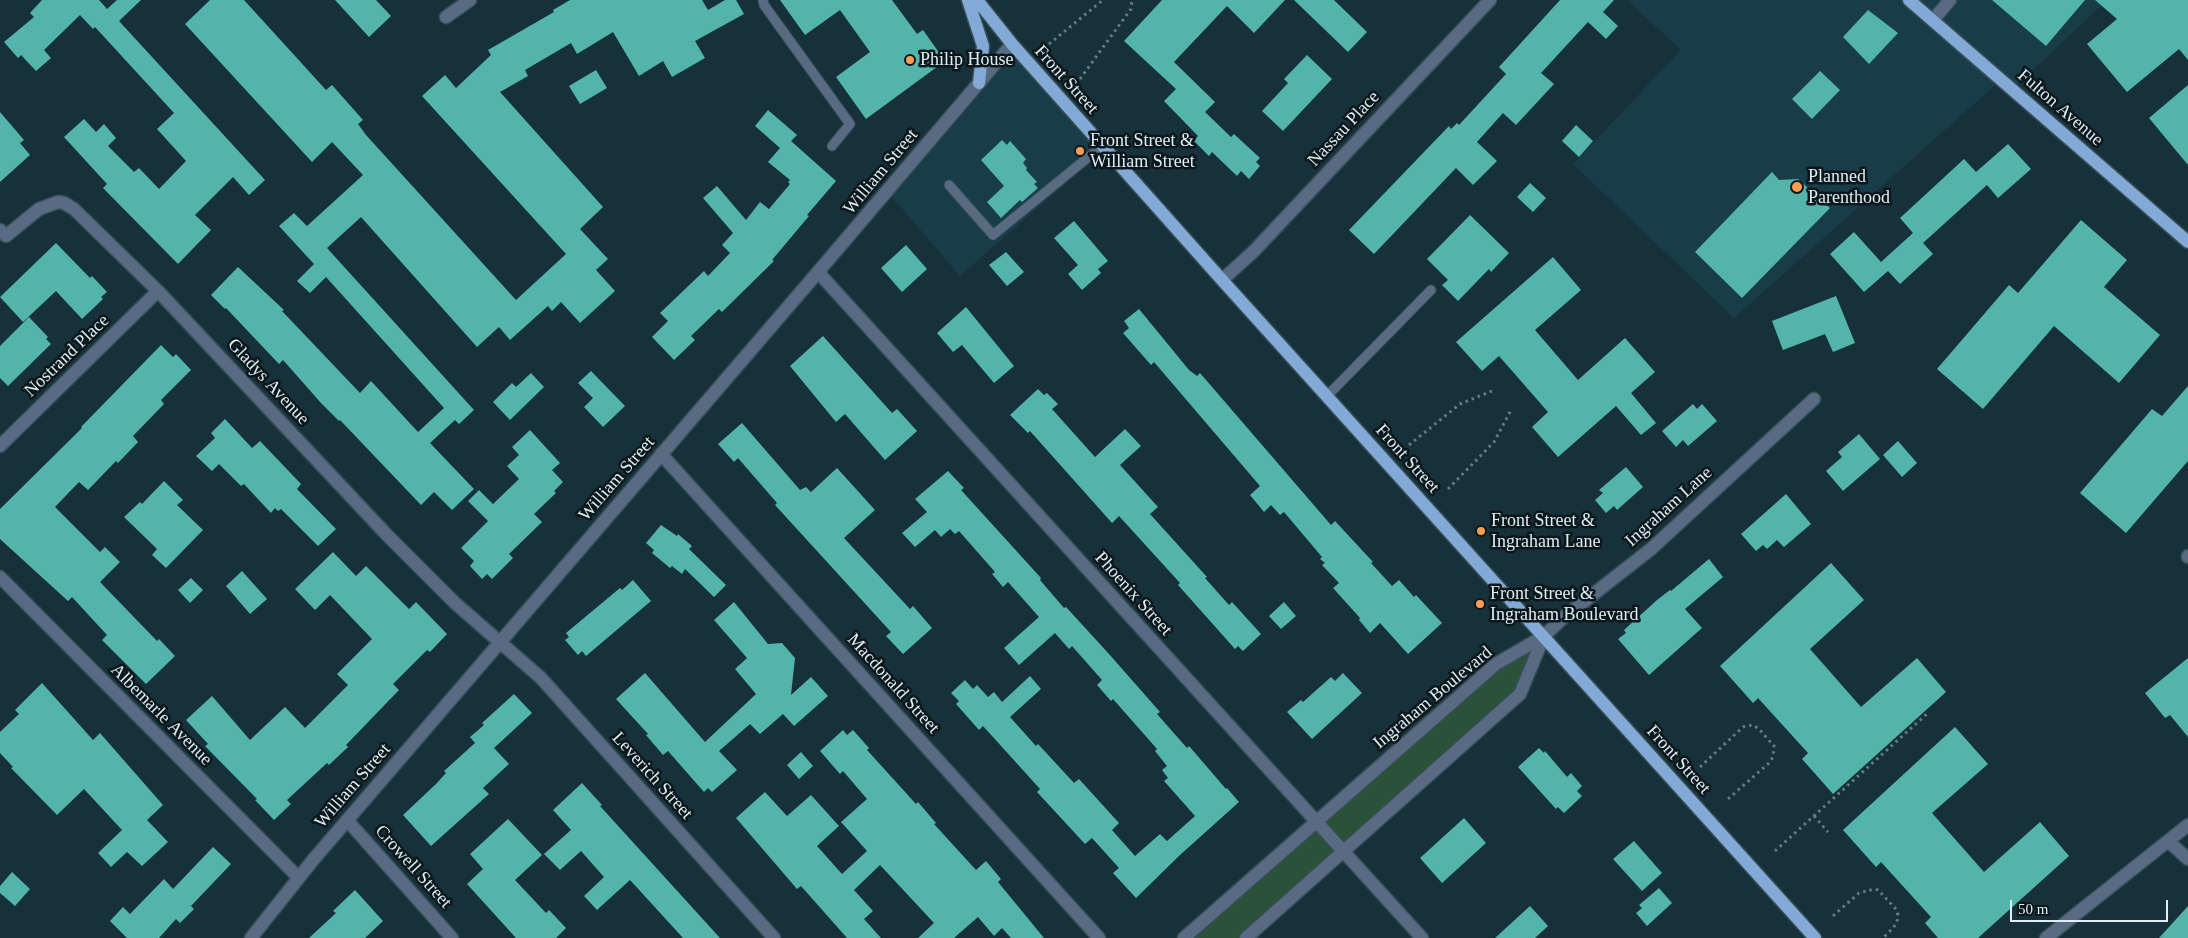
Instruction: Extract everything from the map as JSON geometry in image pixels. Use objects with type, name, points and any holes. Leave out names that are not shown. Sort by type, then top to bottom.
[{"type":"main road","points":[[968,0],[983,46],[978,84]]},
{"type":"main road","name":"Front Street","points":[[977,0],[1012,44],[1102,146],[1815,938]]},
{"type":"main road","name":"Fulton Avenue","points":[[1909,0],[2188,242]]},
{"type":"street","points":[[446,17],[470,0]]},
{"type":"street","name":"Nassau Place","points":[[1222,280],[1253,252],[1490,0]]},
{"type":"street","points":[[1934,20],[1950,0]]},
{"type":"street","name":"William Street","points":[[251,938],[298,877],[1012,44]]},
{"type":"street","name":"Gladys Avenue","points":[[0,230],[6,236],[39,209],[58,202],[74,209],[158,291],[387,535],[455,603],[499,642]]},
{"type":"street","name":"Phoenix Street","points":[[818,272],[1422,938]]},
{"type":"street","name":"Nostrand Place","points":[[0,446],[158,291]]},
{"type":"street","name":"Ingraham Lane","points":[[1544,636],[1563,618],[1650,549],[1814,399]]},
{"type":"street","name":"Macdonald Street","points":[[661,454],[1099,938]]},
{"type":"street","name":"Albemarle Avenue","points":[[0,578],[298,877]]},
{"type":"street","points":[[1246,938],[1520,694],[1544,636]]},
{"type":"street","name":"Ingraham Boulevard","points":[[1184,938],[1496,664],[1544,636]]},
{"type":"street","name":"Leverich Street","points":[[499,642],[541,678],[774,938]]},
{"type":"street","name":"Crowell Street","points":[[348,820],[452,938]]},
{"type":"street","points":[[2046,938],[2188,825]]},
{"type":"street","points":[[2168,841],[2188,859]]},
{"type":"lane","points":[[763,0],[764,5],[850,124],[832,146]]},
{"type":"lane","points":[[949,185],[993,235],[1102,146]]},
{"type":"lane","points":[[1327,396],[1431,290]]},
{"type":"path","points":[[1049,44],[1103,0]]},
{"type":"path","points":[[1080,79],[1131,9],[1132,0]]},
{"type":"path","points":[[1409,444],[1460,404],[1494,390]]},
{"type":"path","points":[[1448,489],[1494,442],[1511,410]]},
{"type":"path","points":[[1775,851],[1929,712]]},
{"type":"path","points":[[1700,768],[1743,726],[1752,725],[1758,728],[1774,746],[1773,757],[1769,763],[1728,799]]},
{"type":"path","points":[[1814,816],[1828,832]]},
{"type":"path","points":[[1834,916],[1859,893],[1874,889],[1878,890],[1896,909],[1898,915],[1897,922],[1883,938]]},
{"type":"shaded area","points":[[1627,0],[2107,0],[2012,90],[2001,80],[1734,318],[1573,164],[1681,50]]},
{"type":"shaded area","points":[[1012,44],[1105,149],[960,276],[887,191]]},
{"type":"green space","points":[[1544,636],[1520,694],[1246,938],[1184,938],[1496,664]]},
{"type":"building","points":[[42,0],[99,0],[107,9],[117,0],[141,0],[119,21],[265,180],[249,195],[233,177],[195,215],[211,230],[178,264],[103,188],[107,184],[64,137],[84,119],[96,132],[104,124],[116,138],[108,146],[134,172],[139,168],[159,189],[186,161],[157,129],[174,113],[95,27],[93,29],[80,15],[44,50],[51,58],[36,71],[21,55],[18,58],[4,42],[34,17],[30,13]]},
{"type":"building","points":[[210,0],[244,0],[326,90],[332,85],[363,120],[358,124],[366,135],[516,300],[566,254],[422,96],[445,75],[456,88],[491,55],[488,50],[554,12],[553,10],[570,0],[702,0],[708,10],[725,0],[736,0],[744,14],[695,41],[705,58],[672,77],[663,61],[639,76],[613,32],[577,54],[571,43],[525,70],[528,76],[500,92],[603,207],[580,229],[608,259],[596,270],[615,291],[580,323],[561,302],[552,311],[548,306],[510,340],[499,327],[477,347],[361,217],[327,248],[474,410],[459,424],[455,420],[430,443],[474,489],[452,510],[434,492],[421,505],[340,420],[321,403],[283,360],[279,364],[226,308],[211,295],[238,267],[284,310],[282,311],[360,393],[371,381],[418,432],[444,408],[326,277],[310,293],[297,281],[314,264],[279,226],[294,213],[307,226],[363,175],[332,142],[312,162],[185,24]]},
{"type":"building","points":[[335,0],[376,0],[391,16],[369,37]]},
{"type":"building","name":"Philip House","points":[[780,0],[892,0],[917,34],[923,30],[945,61],[866,119],[836,77],[870,52],[840,10],[805,35]]},
{"type":"building","points":[[1162,0],[1285,0],[1254,33],[1227,6],[1174,62],[1215,102],[1205,112],[1231,137],[1234,134],[1260,158],[1256,162],[1260,166],[1249,179],[1241,171],[1237,176],[1212,152],[1209,156],[1194,141],[1198,136],[1164,101],[1176,89],[1124,41]]},
{"type":"building","points":[[1294,0],[1334,0],[1367,32],[1348,52]]},
{"type":"building","points":[[1560,0],[1614,0],[1603,12],[1618,26],[1606,39],[1588,22],[1541,73],[1554,84],[1516,125],[1503,113],[1477,142],[1497,161],[1473,185],[1456,168],[1374,254],[1349,230],[1449,126],[1451,129],[1457,123],[1459,125],[1506,74],[1499,67]]},
{"type":"building","points":[[1992,0],[2085,0],[2046,46]]},
{"type":"building","points":[[2095,0],[2188,0],[2188,60],[2179,49],[2127,92],[2087,44],[2117,19]]},
{"type":"building","points":[[1868,10],[1898,33],[1869,64],[1843,37]]},
{"type":"building","points":[[1307,55],[1332,79],[1283,131],[1262,111],[1288,83],[1284,79]]},
{"type":"building","points":[[596,70],[607,88],[580,104],[569,86]]},
{"type":"building","points":[[1820,71],[1840,90],[1812,119],[1792,99]]},
{"type":"building","points":[[2188,85],[2188,165],[2149,118]]},
{"type":"building","points":[[768,110],[797,135],[791,141],[836,181],[772,260],[774,261],[722,312],[719,309],[691,336],[695,340],[674,360],[652,337],[668,321],[660,313],[704,271],[708,276],[730,253],[722,245],[733,233],[703,198],[717,186],[746,220],[760,202],[769,209],[790,184],[788,182],[790,180],[768,162],[780,148],[755,126]]},
{"type":"building","points":[[0,112],[24,140],[20,143],[30,155],[0,182]]},
{"type":"building","points":[[1576,125],[1593,141],[1579,157],[1562,141]]},
{"type":"building","points":[[1002,140],[1007,145],[1010,141],[1026,159],[1023,163],[1027,168],[1026,170],[1037,182],[1034,184],[1038,188],[1022,202],[1020,200],[1001,218],[987,202],[1004,186],[981,160]]},
{"type":"building","points":[[2008,144],[2031,169],[1998,198],[1987,185],[1923,243],[1933,254],[1900,284],[1888,271],[1864,292],[1830,254],[1854,232],[1881,262],[1913,233],[1900,218],[1964,159],[1976,172]]},
{"type":"building","points":[[1772,172],[1779,180],[1798,179],[1830,208],[1742,298],[1695,252]]},
{"type":"building","points":[[1530,183],[1546,198],[1533,212],[1517,197]]},
{"type":"building","points":[[1470,215],[1509,253],[1491,272],[1489,269],[1458,301],[1442,285],[1448,280],[1427,259]]},
{"type":"building","points":[[2081,220],[2127,260],[2104,287],[2160,335],[2119,383],[2054,326],[1983,409],[1937,369],[2009,285],[2018,293]]},
{"type":"building","points":[[1074,221],[1108,261],[1098,269],[1101,273],[1082,290],[1068,274],[1078,265],[1054,238]]},
{"type":"building","points":[[56,243],[90,278],[92,276],[107,292],[101,297],[103,299],[82,319],[56,291],[23,322],[0,297]]},
{"type":"building","points":[[906,245],[927,269],[902,292],[881,268]]},
{"type":"building","points":[[1006,252],[1024,272],[1007,286],[989,265]]},
{"type":"building","points":[[1553,257],[1581,290],[1535,330],[1578,380],[1625,338],[1655,372],[1631,393],[1656,423],[1641,435],[1616,406],[1558,457],[1532,427],[1548,412],[1499,356],[1482,371],[1456,342]]},
{"type":"building","points":[[1836,296],[1855,343],[1833,352],[1825,334],[1783,350],[1772,321]]},
{"type":"building","points":[[966,307],[1014,366],[994,383],[962,345],[953,352],[937,333]]},
{"type":"building","points":[[1139,309],[1189,370],[1197,376],[1200,373],[1331,525],[1335,521],[1373,562],[1371,563],[1392,586],[1399,580],[1442,623],[1408,654],[1380,623],[1370,633],[1359,620],[1360,618],[1333,588],[1339,583],[1322,565],[1325,563],[1320,559],[1322,557],[1284,512],[1280,515],[1271,505],[1264,512],[1250,495],[1260,486],[1154,362],[1151,365],[1123,333],[1129,328],[1124,321]]},
{"type":"building","points":[[29,317],[48,337],[46,339],[51,344],[8,386],[0,378],[0,346]]},
{"type":"building","points":[[823,336],[892,413],[897,409],[917,431],[885,460],[845,414],[836,422],[790,366]]},
{"type":"building","points":[[161,345],[173,357],[176,354],[191,370],[161,400],[164,404],[133,436],[138,442],[118,463],[116,461],[88,490],[79,482],[55,507],[100,552],[105,547],[120,562],[100,582],[157,641],[159,639],[175,656],[146,684],[102,640],[107,635],[72,597],[68,601],[0,539],[0,509],[82,428]]},
{"type":"building","points":[[591,371],[625,406],[603,427],[584,407],[593,398],[578,383]]},
{"type":"building","points":[[531,373],[544,387],[510,420],[493,402],[512,383],[516,387]]},
{"type":"building","points":[[2188,386],[2188,461],[2126,533],[2080,493],[2152,409],[2162,416]]},
{"type":"building","points":[[1038,389],[1044,395],[1047,393],[1058,404],[1052,409],[1095,457],[1125,429],[1141,446],[1120,465],[1158,507],[1150,514],[1207,577],[1205,578],[1229,605],[1232,602],[1261,634],[1243,651],[1238,646],[1235,649],[1178,585],[1180,583],[1119,516],[1112,523],[1030,431],[1028,433],[1010,415]]},
{"type":"building","points":[[1693,404],[1697,409],[1702,404],[1717,421],[1688,446],[1683,440],[1676,447],[1662,431]]},
{"type":"building","points":[[225,419],[252,448],[260,441],[301,484],[297,489],[336,529],[318,546],[281,509],[278,511],[275,508],[271,513],[244,484],[241,486],[219,464],[212,471],[196,456],[215,438],[211,433]]},
{"type":"building","points":[[742,423],[800,490],[806,487],[811,492],[837,468],[875,510],[844,538],[910,609],[913,606],[932,628],[903,654],[886,636],[891,632],[775,505],[777,503],[738,458],[734,462],[718,444]]},
{"type":"building","points":[[530,430],[560,463],[552,470],[563,482],[554,491],[556,493],[534,514],[542,522],[509,554],[513,558],[492,579],[487,574],[482,579],[470,566],[474,561],[461,548],[488,521],[468,501],[479,490],[493,504],[519,479],[507,466],[519,455],[512,447]]},
{"type":"building","points":[[1859,434],[1880,459],[1843,491],[1826,471],[1842,457],[1838,452]]},
{"type":"building","points":[[1898,441],[1917,463],[1902,477],[1883,455]]},
{"type":"building","points":[[1626,467],[1643,487],[1617,510],[1614,506],[1606,513],[1595,500],[1603,493],[1599,490]]},
{"type":"building","points":[[948,471],[964,488],[961,490],[1041,578],[1040,580],[1064,608],[1066,607],[1160,712],[1157,714],[1187,748],[1189,746],[1239,802],[1136,898],[1113,873],[1119,868],[1092,838],[1085,844],[1037,792],[1040,789],[983,726],[979,730],[956,704],[959,701],[951,693],[965,680],[973,689],[977,685],[988,697],[994,692],[1002,702],[1030,676],[1041,689],[1010,717],[1036,746],[1038,744],[1074,783],[1079,779],[1119,823],[1112,830],[1135,856],[1160,834],[1167,841],[1195,816],[1164,781],[1168,778],[1162,770],[1167,766],[1155,751],[1157,749],[1113,699],[1111,701],[1097,685],[1102,680],[1072,646],[1069,649],[1055,633],[1019,665],[1004,648],[1039,617],[1008,582],[1003,587],[992,574],[995,572],[959,531],[955,534],[950,529],[941,537],[935,530],[915,547],[902,533],[927,512],[915,499]]},
{"type":"building","points":[[164,481],[183,500],[177,505],[203,530],[166,568],[152,555],[157,549],[124,517],[140,502],[142,504]]},
{"type":"building","points":[[1786,494],[1811,524],[1784,547],[1777,540],[1767,549],[1763,545],[1756,551],[1741,534]]},
{"type":"building","points":[[661,525],[677,536],[678,534],[692,546],[689,549],[726,585],[714,597],[685,569],[682,574],[672,566],[670,568],[652,553],[654,550],[646,543]]},
{"type":"building","points":[[333,552],[356,576],[366,566],[409,609],[416,602],[447,634],[430,652],[427,650],[393,684],[399,690],[346,745],[348,747],[329,765],[327,763],[287,800],[291,804],[274,820],[255,800],[257,799],[205,746],[208,744],[186,720],[212,696],[250,740],[285,707],[305,728],[348,685],[337,674],[372,639],[330,595],[315,610],[295,589]]},
{"type":"building","points":[[1709,559],[1723,577],[1685,609],[1702,628],[1649,675],[1618,639],[1626,633],[1624,630],[1657,600],[1671,591]]},
{"type":"building","points":[[1831,563],[1864,600],[1810,649],[1861,707],[1917,658],[1946,692],[1833,794],[1802,759],[1808,753],[1758,698],[1753,703],[1720,666]]},
{"type":"building","points":[[242,571],[267,599],[250,614],[226,586]]},
{"type":"building","points":[[191,578],[203,590],[190,603],[178,590]]},
{"type":"building","points":[[633,580],[651,601],[586,656],[582,651],[578,655],[565,640],[569,637],[566,633],[620,588],[622,590]]},
{"type":"building","points":[[734,602],[768,644],[782,643],[795,658],[791,695],[811,677],[828,696],[794,726],[783,714],[760,734],[750,724],[719,751],[737,770],[712,792],[708,788],[704,792],[668,751],[663,755],[646,735],[648,734],[616,699],[645,673],[705,742],[756,694],[735,669],[747,658],[714,620]]},
{"type":"building","points":[[1284,602],[1296,616],[1281,629],[1269,616]]},
{"type":"building","points":[[2188,658],[2188,737],[2170,715],[2165,718],[2145,693]]},
{"type":"building","points":[[1343,673],[1362,693],[1312,739],[1287,712],[1301,700],[1303,702],[1331,677],[1335,681]]},
{"type":"building","points":[[42,683],[93,740],[100,733],[163,805],[147,820],[168,842],[142,866],[127,852],[111,867],[98,853],[122,830],[84,789],[57,815],[11,768],[13,767],[0,753],[0,732],[19,714],[15,710]]},
{"type":"building","points":[[514,694],[532,713],[494,748],[509,764],[483,788],[489,794],[431,846],[403,815],[436,784],[446,773],[444,771],[475,743],[470,737],[484,725],[482,723]]},
{"type":"building","points":[[1955,727],[1988,764],[1932,813],[1984,872],[2040,822],[2069,856],[1978,938],[1938,938],[1925,923],[1931,917],[1881,862],[1876,867],[1843,830]]},
{"type":"building","points":[[843,730],[847,735],[853,730],[869,748],[867,750],[916,804],[918,802],[936,823],[934,824],[976,870],[986,861],[1001,879],[998,882],[1044,938],[1011,938],[1002,928],[994,936],[978,917],[954,938],[918,938],[934,923],[880,865],[854,890],[873,911],[864,919],[881,938],[847,938],[801,886],[797,889],[736,818],[765,792],[787,816],[811,795],[839,826],[817,846],[842,874],[867,851],[841,822],[867,799],[843,771],[840,774],[820,751]]},
{"type":"building","points":[[1539,748],[1544,753],[1545,751],[1567,777],[1571,773],[1582,786],[1577,791],[1582,796],[1564,813],[1558,807],[1556,809],[1518,767]]},
{"type":"building","points":[[801,752],[813,766],[799,779],[787,765]]},
{"type":"building","points":[[582,783],[602,805],[600,806],[720,938],[683,938],[630,880],[597,910],[584,896],[604,877],[581,851],[560,870],[544,854],[571,830],[553,810]]},
{"type":"building","points":[[1464,818],[1486,843],[1442,883],[1420,858]]},
{"type":"building","points":[[508,819],[542,855],[515,880],[546,913],[549,910],[566,928],[556,938],[516,938],[467,884],[483,869],[470,854]]},
{"type":"building","points":[[1634,841],[1662,873],[1642,891],[1613,859]]},
{"type":"building","points":[[213,847],[231,864],[191,906],[194,909],[180,923],[176,919],[159,938],[127,938],[110,921],[123,907],[130,914],[164,879],[173,889]]},
{"type":"building","points":[[12,872],[30,889],[15,906],[0,893],[0,886]]},
{"type":"building","points":[[1659,888],[1672,903],[1647,926],[1636,913],[1642,908],[1639,905]]},
{"type":"building","points":[[355,890],[383,921],[365,938],[309,938],[336,913],[333,911]]},
{"type":"building","points":[[1530,906],[1548,926],[1535,938],[1495,938]]},
{"type":"building","points":[[2188,906],[2188,938],[2159,938]]},
{"type":"place","name":"Philip House","points":[[910,60]]},
{"type":"place","name":"Front Street & William Street","points":[[1080,151]]},
{"type":"place","name":"Planned Parenthood","points":[[1797,187]]},
{"type":"place","name":"Front Street & Ingraham Lane","points":[[1481,531]]},
{"type":"place","name":"Front Street & Ingraham Boulevard","points":[[1480,604]]}]
